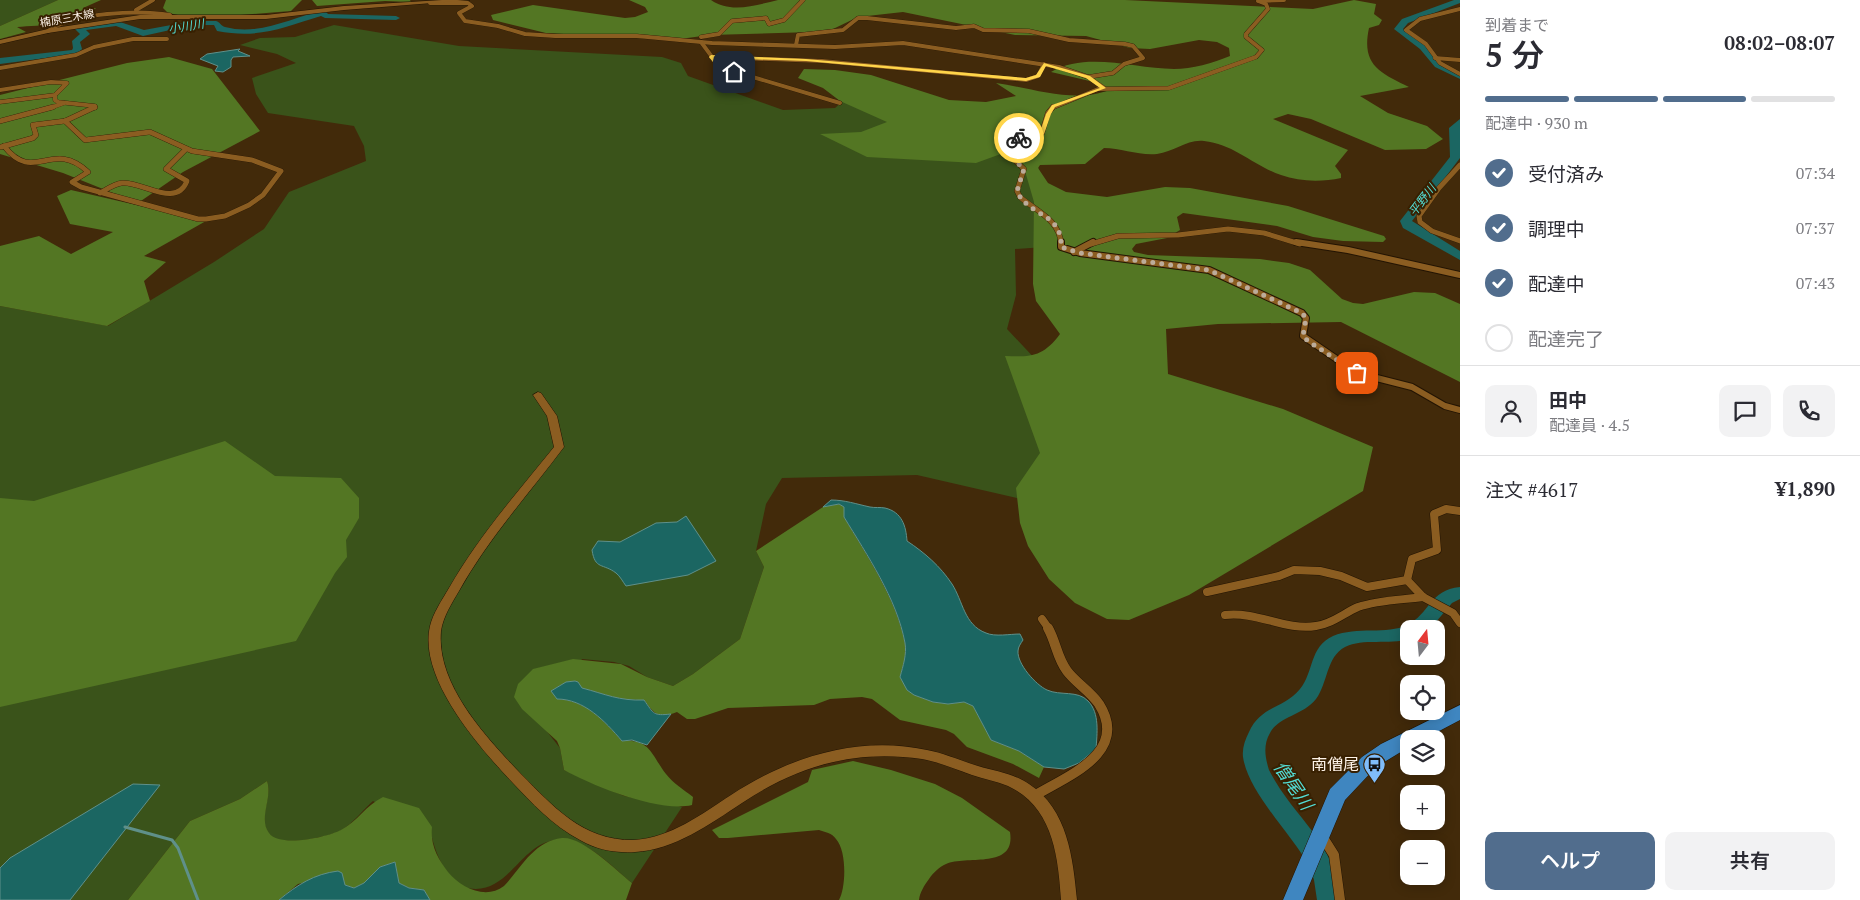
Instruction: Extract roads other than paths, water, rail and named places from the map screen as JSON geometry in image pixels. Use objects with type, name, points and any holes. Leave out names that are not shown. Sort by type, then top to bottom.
[{"type":"highway","points":[[1299,894],[1337,795],[1369,762],[1411,735],[1460,712]]},
{"type":"main road","name":"楠原三木線","points":[[0,42],[48,31],[116,20],[169,17],[266,17],[344,8],[467,0]]},
{"type":"street","points":[[136,10],[153,0]]},
{"type":"street","points":[[430,3],[468,3],[472,6],[459,13],[465,21],[498,26],[525,34],[566,37],[654,37],[676,35],[710,38],[720,34],[732,21],[740,19],[766,18],[769,24],[777,24],[792,13],[804,0]]},
{"type":"street","points":[[1257,0],[1284,0]]},
{"type":"street","points":[[1257,0],[1266,4],[1268,8],[1246,34],[1246,37],[1262,50],[1256,57],[1199,79],[1169,88],[1137,90],[1104,88],[1054,106],[1048,114],[1042,133],[1008,141],[1003,144],[1002,148],[1024,169],[1017,191],[1020,197],[1058,226],[1061,247],[1074,252],[1209,270],[1302,313],[1306,318],[1303,336],[1348,368],[1357,373],[1412,387],[1445,406],[1460,410]]},
{"type":"street","points":[[1460,9],[1420,20],[1406,30],[1426,44],[1435,58],[1460,74]]},
{"type":"street","points":[[48,31],[97,15],[136,10],[149,10],[169,17]]},
{"type":"street","points":[[796,45],[798,35],[843,30],[858,18],[866,18],[956,28],[974,26],[982,30],[1035,32],[1069,40],[1125,44],[1133,46],[1143,58],[1124,64],[1113,73],[1088,77]]},
{"type":"street","points":[[654,37],[701,42],[835,47],[903,43],[1044,64],[1088,77],[1104,88]]},
{"type":"street","points":[[0,68],[76,55],[94,47],[132,39],[167,38]]},
{"type":"street","points":[[701,42],[711,57],[726,69],[840,103]]},
{"type":"street","points":[[711,57],[814,60],[1026,80],[1038,76],[1044,64]]},
{"type":"street","points":[[1435,58],[1460,60]]},
{"type":"street","points":[[0,90],[52,82],[67,83],[54,95],[0,102]]},
{"type":"street","points":[[54,95],[55,100],[64,103],[95,106],[90,111],[65,121],[33,125],[36,135],[33,138],[2,146],[11,157],[23,164],[60,159],[73,161],[88,172],[75,179],[72,182],[73,184],[198,219],[212,218],[235,212],[248,205],[263,195],[281,171],[268,164],[186,149],[156,133],[149,132],[85,140],[65,121]]},
{"type":"street","points":[[0,121],[42,111],[64,103]]},
{"type":"street","points":[[100,193],[112,186],[125,182],[160,193],[182,189],[186,186],[187,181],[166,169],[186,149]]},
{"type":"street","points":[[1460,165],[1439,188],[1419,216],[1420,222],[1432,231],[1460,241]]},
{"type":"street","points":[[1074,252],[1094,242],[1118,236],[1178,235],[1228,229],[1264,232],[1305,245],[1348,250],[1460,275]]},
{"type":"street","points":[[538,395],[552,416],[559,447],[494,527],[460,578],[437,620],[435,636],[437,657],[451,693],[469,724],[488,748],[561,821],[595,840],[619,847],[649,843],[668,838],[700,822],[761,782],[792,768],[841,753],[874,750],[924,754],[1012,782],[1027,789],[1034,796],[1053,822],[1060,838],[1065,856],[1069,900]]},
{"type":"street","points":[[1407,580],[1412,559],[1436,550],[1438,546],[1433,519],[1434,514],[1446,509],[1460,511]]},
{"type":"street","points":[[1207,592],[1279,576],[1294,570],[1320,571],[1342,576],[1367,587],[1407,580]]},
{"type":"street","points":[[1407,580],[1423,598],[1453,614],[1460,623]]},
{"type":"street","points":[[1224,615],[1246,614],[1291,627],[1307,628],[1333,622],[1350,610],[1361,606],[1423,598]]},
{"type":"street","points":[[1034,796],[1054,783],[1081,771],[1096,758],[1104,745],[1106,730],[1106,719],[1100,705],[1067,671],[1061,661],[1052,632],[1042,619]]},
{"type":"street","points":[[1317,845],[1334,855],[1340,900]]},
{"type":"water","points":[[240,49],[238,51],[250,56],[233,57],[231,67],[223,72],[215,71],[218,66],[200,59],[207,54]]},
{"type":"water","points":[[831,500],[885,508],[899,516],[906,530],[907,541],[932,560],[947,577],[973,624],[990,634],[1020,634],[1023,640],[1018,648],[1019,656],[1024,668],[1033,679],[1052,692],[1079,695],[1088,701],[1096,718],[1096,749],[1079,763],[1064,769],[1044,767],[1019,751],[991,740],[973,706],[964,702],[948,704],[933,702],[914,695],[907,690],[900,677],[905,643],[895,610],[880,578],[844,517],[844,507],[839,504],[823,507]]},
{"type":"water","points":[[686,516],[716,561],[688,575],[626,586],[616,573],[595,561],[592,550],[598,541],[620,542],[656,523],[677,522]]},
{"type":"water","points":[[575,681],[582,688],[605,695],[644,700],[654,713],[661,715],[671,714],[647,745],[632,740],[622,741],[593,712],[576,703],[557,699],[551,691],[566,682]]},
{"type":"water","points":[[133,784],[160,785],[70,900],[0,900],[0,868],[10,858]]},
{"type":"water","points":[[395,862],[399,883],[409,888],[424,890],[430,900],[279,900],[306,881],[329,872],[338,871],[342,873],[345,885],[354,888],[364,883],[380,867]]},
{"type":"waterway","name":"平野川","points":[[1460,0],[1450,6],[1405,21],[1398,29],[1423,47],[1438,65],[1460,76]]},
{"type":"waterway","name":"小川川","points":[[0,61],[74,52],[78,49],[76,41],[86,34],[79,29],[117,23],[143,33],[193,23],[216,23],[220,29],[242,31],[242,33],[261,32],[324,12],[325,16],[396,18]]},
{"type":"waterway","name":"平野川","points":[[1460,122],[1454,128],[1455,157],[1406,221],[1407,225],[1460,256]]},
{"type":"waterway","name":"僧尾川","points":[[1427,620],[1445,598],[1449,595],[1460,593]]},
{"type":"waterway","name":"僧尾川","points":[[1329,900],[1326,877],[1318,859],[1300,831],[1264,783],[1254,756],[1255,742],[1261,728],[1270,718],[1299,703],[1310,692],[1321,660],[1330,647],[1338,642],[1355,637],[1400,634]]},
{"type":"waterway","points":[[125,827],[172,840],[178,848],[198,900]]},
{"type":"place","name":"南僧尾","points":[[1375,783]]}]
